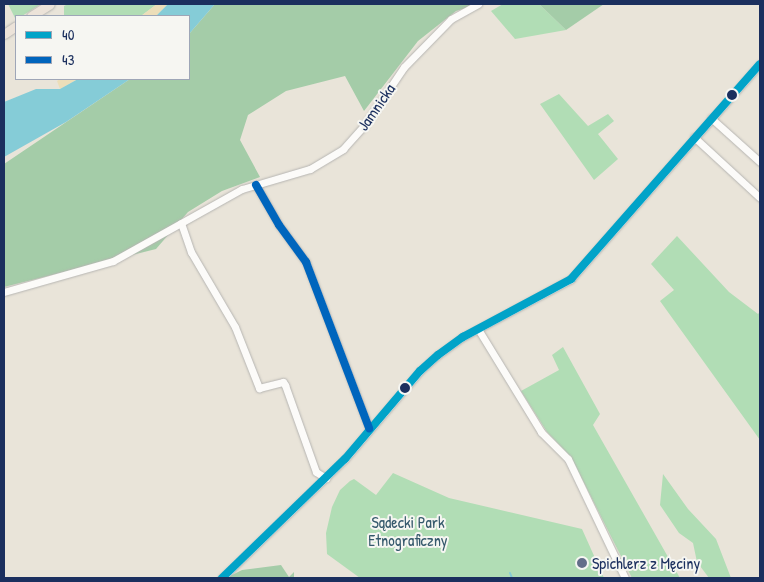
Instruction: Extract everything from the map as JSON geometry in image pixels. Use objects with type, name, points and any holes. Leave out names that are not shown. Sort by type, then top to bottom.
[{"type":"main road","points":[[33,15],[50,4]]},
{"type":"main road","points":[[4,34],[15,27]]},
{"type":"street","name":"Jamnicka","points":[[4,292],[113,261],[242,188],[310,169],[343,149],[364,126],[404,67],[451,19],[478,4]]},
{"type":"street","points":[[222,578],[326,478],[420,371],[438,354],[478,329],[571,279],[624,221],[694,137],[760,64]]},
{"type":"street","points":[[711,118],[760,162]]},
{"type":"street","points":[[694,137],[760,198]]},
{"type":"street","points":[[256,185],[278,225],[306,262],[370,428]]},
{"type":"street","points":[[181,223],[191,252],[235,327],[259,388],[283,382],[316,472],[319,476],[326,478]]},
{"type":"street","points":[[478,329],[541,432],[568,459],[625,578]]},
{"type":"green space","points":[[8,4],[41,4],[24,15],[15,15],[15,18]]},
{"type":"green space","points":[[68,4],[157,4],[142,15],[64,15],[64,6]]},
{"type":"green space","points":[[215,4],[479,4],[456,11],[418,41],[364,111],[345,76],[286,91],[248,115],[240,140],[260,177],[222,191],[188,212],[156,249],[4,287],[4,164],[129,80],[190,80],[190,33]]},
{"type":"green space","points":[[503,4],[539,4],[566,30],[515,39],[491,11]]},
{"type":"green space","points":[[539,4],[604,4],[566,30]]},
{"type":"green space","points":[[559,94],[588,126],[608,114],[614,121],[598,134],[618,159],[594,180],[540,104]]},
{"type":"green space","points":[[677,236],[729,292],[758,314],[760,312],[760,440],[660,301],[674,290],[651,264]]},
{"type":"green space","points":[[563,347],[600,414],[593,425],[680,578],[632,578],[571,457],[547,432],[521,391],[559,370],[552,355]]},
{"type":"green space","name":"Sądecki Park Etnograficzny","points":[[393,473],[449,498],[582,529],[604,578],[360,578],[327,554],[326,533],[332,507],[340,490],[350,481],[354,479],[376,495]]},
{"type":"green space","points":[[663,474],[688,509],[716,539],[731,578],[709,578],[697,562],[693,543],[679,533],[660,505]]},
{"type":"green space","points":[[281,565],[289,577],[294,572],[294,578],[226,578],[242,570]]},
{"type":"sand","points":[[157,4],[168,4],[157,15],[142,15]]},
{"type":"sand","points":[[58,80],[76,80],[60,89],[57,81]]},
{"type":"water","points":[[168,4],[215,4],[190,33],[190,15],[157,15]]},
{"type":"water","points":[[76,80],[129,80],[66,122],[4,157],[4,102],[36,89],[60,89]]},
{"type":"waterway","points":[[510,573],[512,578]]},
{"type":"transit line","name":"40","points":[[222,578],[345,459],[420,371],[438,355],[463,337],[571,279],[760,64]]},
{"type":"transit line","name":"43","points":[[256,185],[279,225],[306,262],[369,428]]},
{"type":"place","name":"Spichlerz z Męciny","points":[[582,563]]}]
